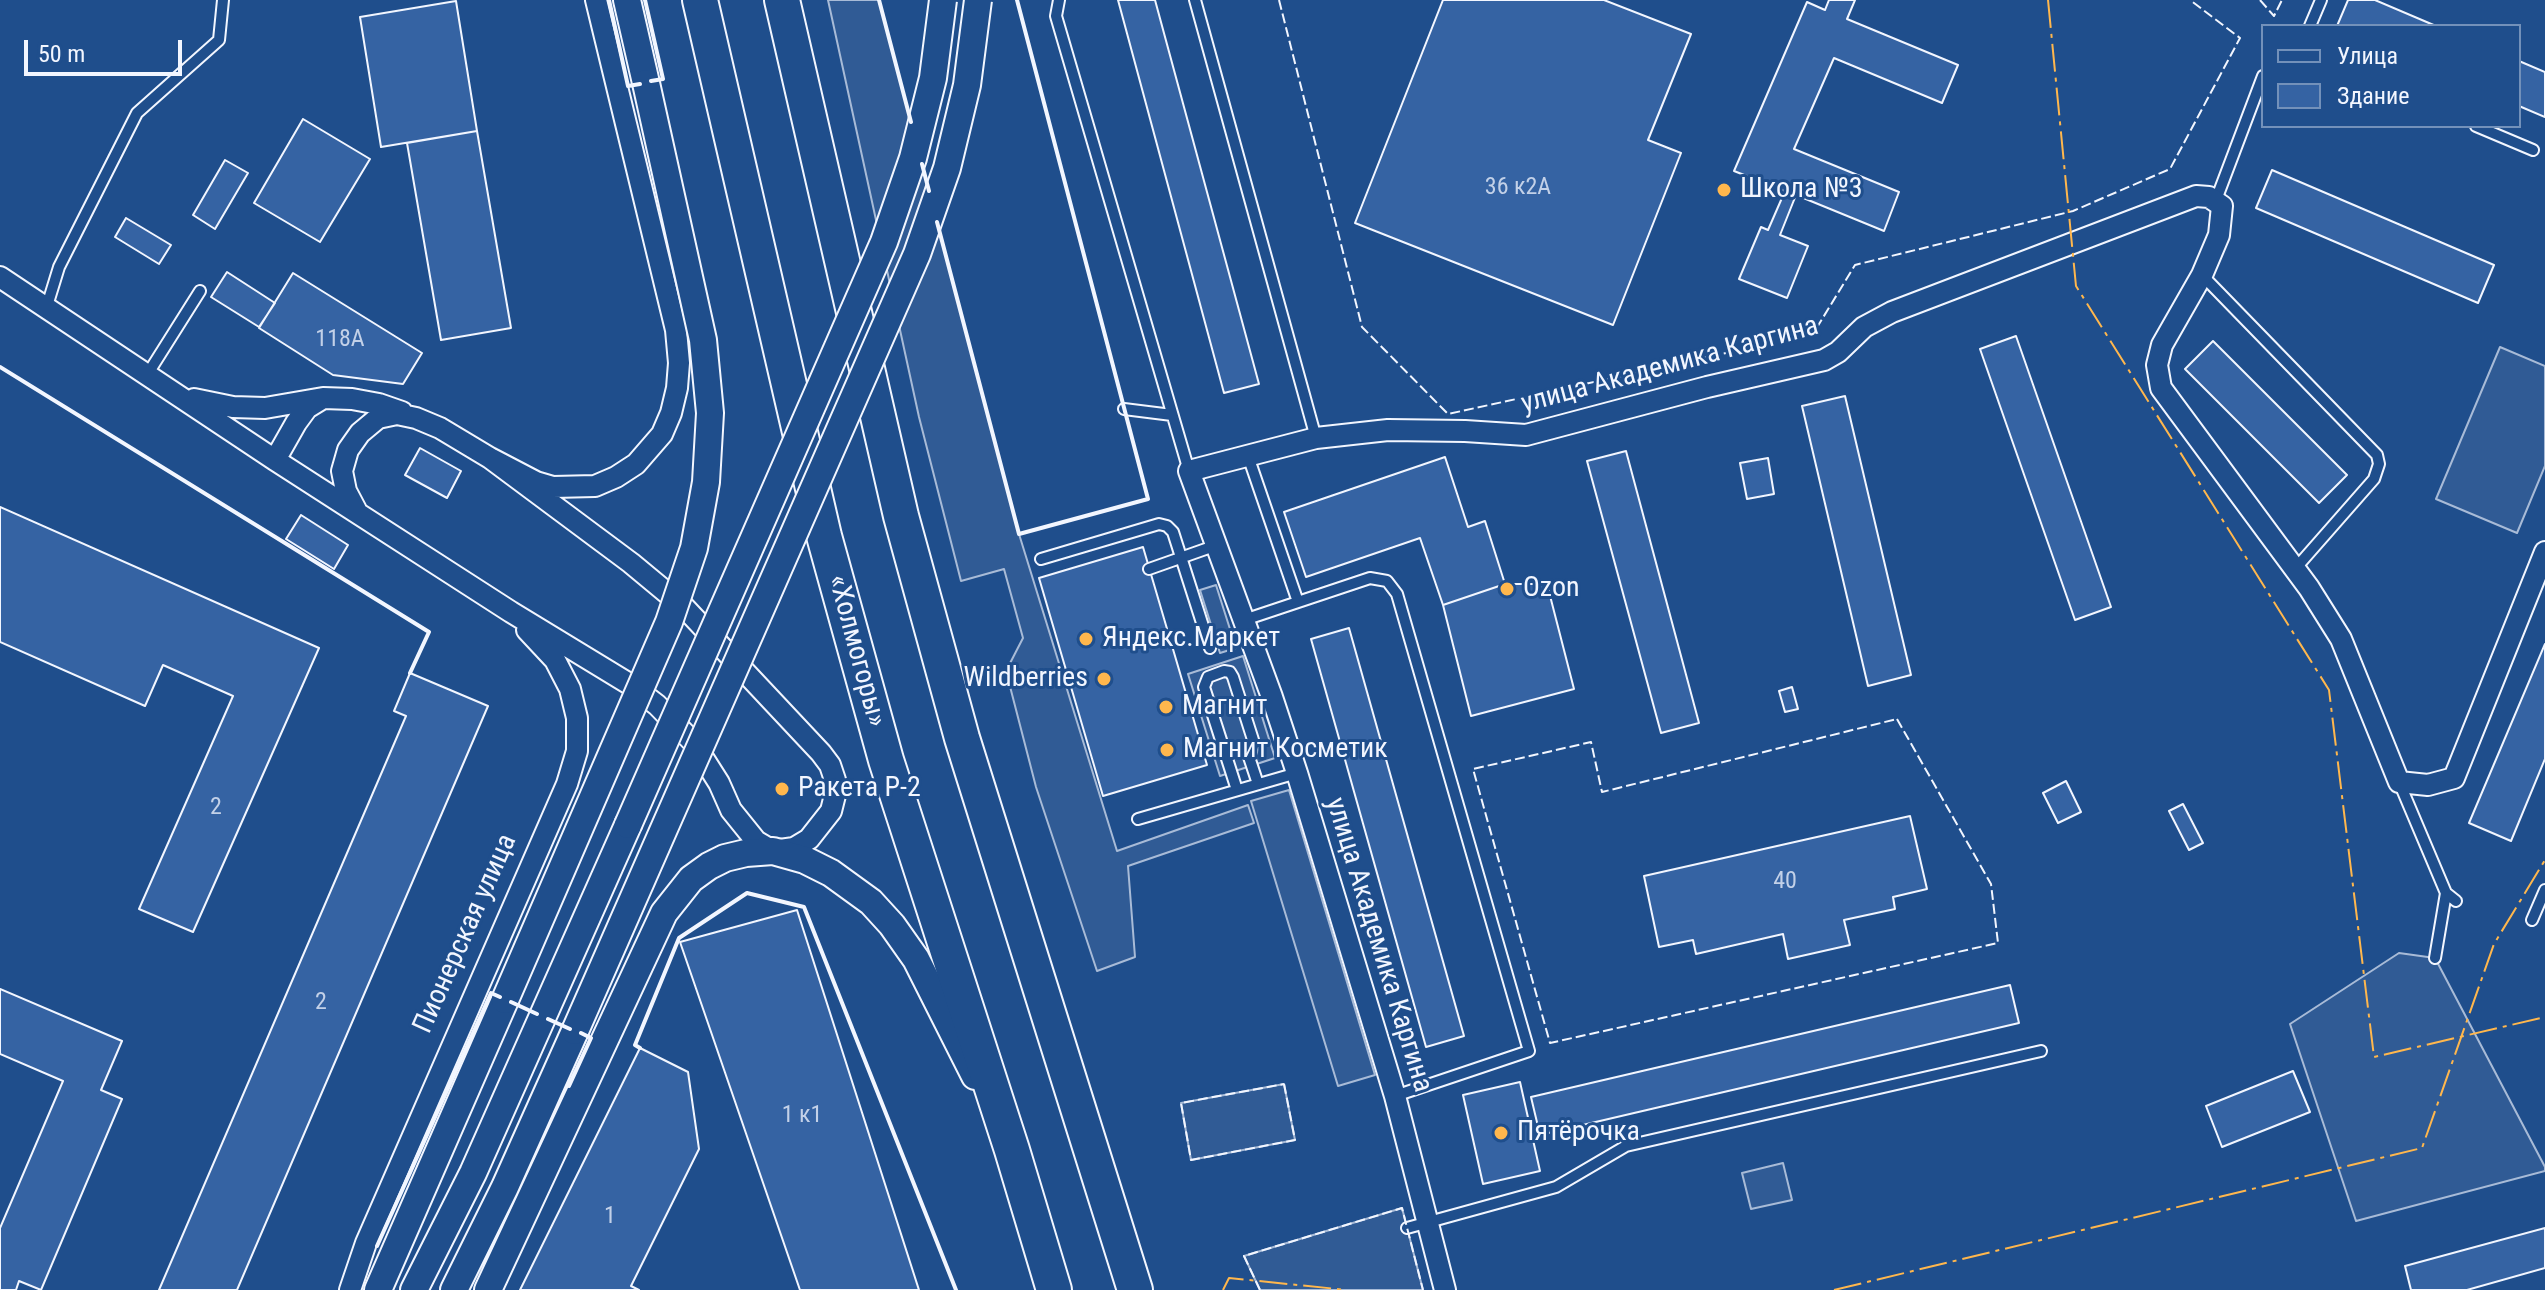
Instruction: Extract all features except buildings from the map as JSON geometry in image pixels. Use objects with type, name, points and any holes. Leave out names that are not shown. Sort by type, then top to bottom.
[{"type":"highway","name":"«Холмогоры»","points":[[700,0],[824,536],[886,760],[1054,1290]]},
{"type":"highway","points":[[782,2],[909,545],[962,738],[1135,1290]]},
{"type":"main road","points":[[378,1290],[669,622],[694,548],[706,482],[710,413],[703,340],[627,0]]},
{"type":"main road","points":[[414,1290],[473,1173],[884,242],[913,158],[933,78],[943,0]]},
{"type":"main road","points":[[454,1290],[505,1187],[575,1031],[917,254],[947,168],[967,85],[978,0]]},
{"type":"main road","points":[[488,1290],[664,913],[691,879],[709,866],[746,853],[773,851],[805,860],[852,886],[892,925],[916,959],[940,1003],[1012,1150]]},
{"type":"street","points":[[168,388],[200,402],[233,407],[265,408],[323,398],[379,404],[440,428],[490,458],[536,482],[553,487],[595,486],[636,464],[662,434],[671,413],[679,363],[676,330],[596,0]]},
{"type":"street","name":"улица Академика Каргина","points":[[1445,1290],[1417,1224],[1395,1096],[1297,773],[1189,471],[1316,438],[1388,430],[1526,435],[1824,360],[1838,352],[1864,327],[1892,312],[2196,196],[2216,200]]},
{"type":"street","points":[[2216,200],[2222,206],[2219,235],[2202,275],[2162,345],[2157,365],[2161,388],[2295,569],[2341,639],[2399,782],[2428,785],[2454,778],[2545,552]]},
{"type":"street","points":[[0,277],[275,460],[511,612],[631,685],[676,723],[708,762],[731,810],[756,841],[773,851],[794,848],[809,839],[831,811],[835,780],[830,765],[684,607],[631,563],[490,458]]},
{"type":"street","points":[[275,460],[301,415],[323,398]]},
{"type":"street","points":[[356,512],[346,491],[342,471],[348,450],[360,433],[378,418],[397,414],[416,418]]},
{"type":"street","name":"Пионерская улица","points":[[350,1290],[366,1243],[567,784],[577,751],[577,718],[570,689],[555,660],[511,612]]},
{"type":"lane","points":[[47,306],[59,267],[137,113],[219,40],[223,0]]},
{"type":"lane","points":[[1059,0],[1056,16],[1189,471]]},
{"type":"lane","points":[[1195,0],[1316,438]]},
{"type":"lane","points":[[2311,24],[2321,0]]},
{"type":"lane","points":[[2216,200],[2261,81]]},
{"type":"lane","points":[[2481,128],[2533,150]]},
{"type":"lane","points":[[2202,275],[2377,455],[2379,464],[2374,479],[2295,569]]},
{"type":"lane","points":[[147,375],[200,291]]},
{"type":"lane","points":[[1124,409],[1172,415]]},
{"type":"lane","points":[[1248,456],[1298,602]]},
{"type":"lane","points":[[1041,559],[1159,524],[1167,526],[1173,532],[1210,648]]},
{"type":"lane","points":[[1149,569],[1217,545]]},
{"type":"lane","points":[[1244,620],[1370,578],[1387,581],[1393,586],[1529,1051],[1395,1096]]},
{"type":"lane","points":[[1237,790],[1204,687],[1208,677],[1224,671],[1230,672],[1233,677],[1254,743],[1249,757],[1258,784]]},
{"type":"lane","points":[[1138,819],[1297,773]]},
{"type":"lane","points":[[2399,782],[2446,893],[2456,901]]},
{"type":"lane","points":[[2532,920],[2545,890]]},
{"type":"lane","points":[[2435,958],[2446,893]]},
{"type":"lane","points":[[1417,1224],[1556,1187],[1626,1146],[2041,1051]]},
{"type":"shaded area","points":[[828,0],[879,0],[1019,534],[1117,851],[1248,805],[1254,823],[1128,866],[1135,957],[1097,971],[1036,787],[1006,671],[1023,638],[1004,569],[961,581],[919,417]]},
{"type":"shaded area","points":[[2500,347],[2545,366],[2545,466],[2517,533],[2436,499]]},
{"type":"shaded area","points":[[1216,585],[1236,648],[1220,653],[1200,590]]},
{"type":"shaded area","points":[[1243,656],[1275,758],[1220,776],[1188,674]]},
{"type":"shaded area","points":[[1289,790],[1375,1075],[1338,1086],[1251,801]]},
{"type":"shaded area","points":[[2399,953],[2435,958],[2545,1171],[2356,1221],[2290,1024]]},
{"type":"shaded area","points":[[1284,1084],[1295,1140],[1191,1160],[1181,1103]]},
{"type":"shaded area","points":[[1783,1163],[1792,1200],[1751,1209],[1742,1173]]},
{"type":"shaded area","points":[[1402,1208],[1423,1290],[1260,1290],[1244,1256]]},
{"type":"fence","points":[[1279,0],[1362,327],[1448,414],[1813,334],[1855,265],[2073,211],[2170,169],[2240,38],[2190,0]]},
{"type":"fence","points":[[2260,0],[2274,16],[2282,0]]},
{"type":"fence","points":[[1897,719],[1991,884],[1998,943],[1550,1043],[1473,769],[1591,742],[1602,792],[1897,719]]},
{"type":"fence","points":[[1284,1084],[1295,1140],[1191,1160],[1181,1103],[1284,1084]]},
{"type":"fence","points":[[1260,1290],[1244,1256],[1402,1208],[1423,1290]]},
{"type":"wall","points":[[609,0],[628,86],[640,84]]},
{"type":"wall","points":[[645,0],[663,79],[651,81]]},
{"type":"wall","points":[[879,0],[911,122]]},
{"type":"wall","points":[[937,222],[1019,534],[1148,499],[1017,0]]},
{"type":"wall","points":[[922,164],[929,191]]},
{"type":"wall","points":[[0,367],[429,632],[410,673]]},
{"type":"wall","points":[[640,1048],[635,1045],[679,938],[747,893],[804,907],[956,1290]]},
{"type":"wall","points":[[377,1246],[491,993],[500,997]]},
{"type":"wall","points":[[511,1002],[537,1014]]},
{"type":"wall","points":[[548,1019],[570,1029]]},
{"type":"wall","points":[[569,1086],[591,1038],[581,1033]]},
{"type":"power","points":[[2048,0],[2076,286],[2329,690],[2374,1057],[2545,1017]]},
{"type":"power","points":[[1834,1290],[2422,1148],[2494,944],[2545,860]]},
{"type":"power","points":[[1223,1290],[1229,1278],[1347,1290]]},
{"type":"place","name":"Школа №3","points":[[1724,190]]},
{"type":"place","name":"Ozon","points":[[1507,589]]},
{"type":"place","name":"Яндекс.Маркет","points":[[1086,639]]},
{"type":"place","name":"Wildberries","points":[[1104,679]]},
{"type":"place","name":"Магнит","points":[[1166,707]]},
{"type":"place","name":"Магнит Косметик","points":[[1167,750]]},
{"type":"place","name":"Ракета Р-2","points":[[782,789]]},
{"type":"place","name":"Пятёрочка","points":[[1501,1133]]}]
